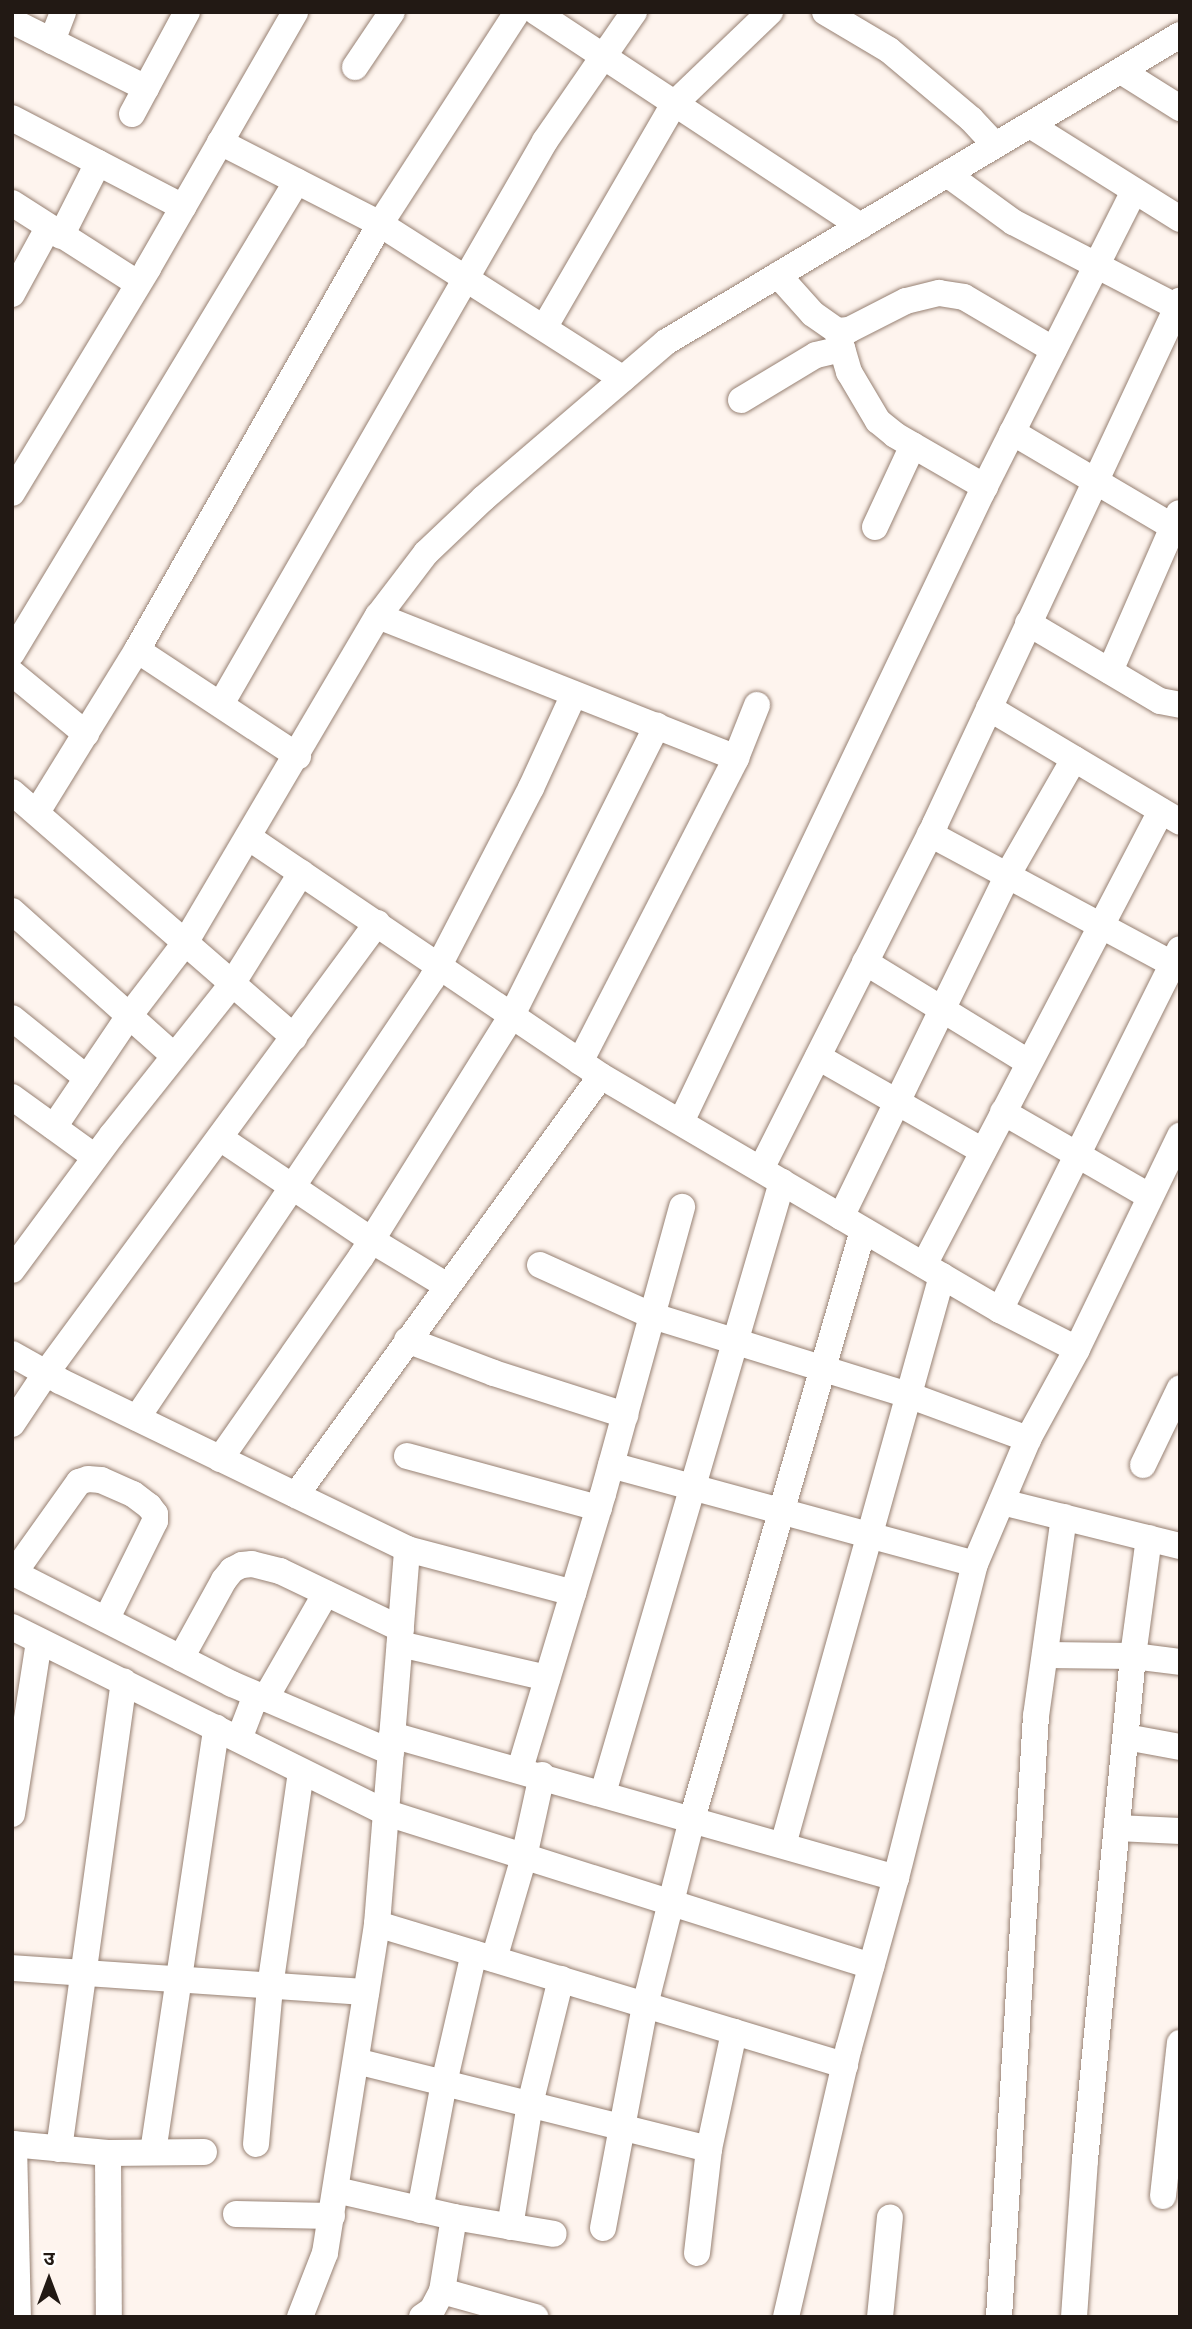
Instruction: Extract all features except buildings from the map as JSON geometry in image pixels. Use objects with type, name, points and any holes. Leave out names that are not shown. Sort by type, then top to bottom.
[{"type":"street","points":[[52,41],[63,12]]},
{"type":"street","points":[[132,114],[187,12]]},
{"type":"street","points":[[12,493],[183,207],[295,12]]},
{"type":"street","points":[[355,67],[392,12]]},
{"type":"street","points":[[37,812],[138,650],[380,224],[517,12]]},
{"type":"street","points":[[536,12],[860,226]]},
{"type":"street","points":[[221,704],[545,141],[634,12]]},
{"type":"street","points":[[544,328],[674,104],[770,12]]},
{"type":"street","points":[[825,12],[889,50],[971,119],[995,145]]},
{"type":"street","points":[[12,21],[146,88]]},
{"type":"street","points":[[54,1127],[129,1016],[185,943],[378,617],[426,553],[484,498],[666,342],[1180,35]]},
{"type":"street","points":[[1121,71],[1180,108]]},
{"type":"street","points":[[12,118],[183,207]]},
{"type":"street","points":[[1030,125],[1180,219]]},
{"type":"street","points":[[220,142],[380,224],[623,379]]},
{"type":"street","points":[[12,294],[98,163]]},
{"type":"street","points":[[603,1793],[737,1342],[771,1175],[817,1057],[930,834],[1178,304],[1096,267],[1013,222],[947,174]]},
{"type":"street","points":[[12,653],[296,181]]},
{"type":"street","points":[[681,1122],[985,487],[1135,191]]},
{"type":"street","points":[[12,203],[138,283]]},
{"type":"street","points":[[778,275],[839,340],[849,372],[878,421],[985,487]]},
{"type":"street","points":[[741,400],[816,355],[849,330],[906,301],[940,293],[964,297],[1054,350]]},
{"type":"street","points":[[1012,432],[1094,480],[1177,523],[1110,671]]},
{"type":"street","points":[[875,527],[913,445]]},
{"type":"street","points":[[378,617],[736,758]]},
{"type":"street","points":[[1028,623],[1160,701],[1180,705]]},
{"type":"street","points":[[138,650],[298,756]]},
{"type":"street","points":[[12,673],[86,734]]},
{"type":"street","points":[[137,1418],[295,1188],[439,968],[531,788],[574,694]]},
{"type":"street","points":[[296,1495],[446,1285],[591,1069],[736,758],[757,705]]},
{"type":"street","points":[[783,1845],[911,1396],[933,1271],[983,1151],[1099,925],[1170,816],[989,708]]},
{"type":"street","points":[[220,1459],[371,1240],[511,1017],[657,726]]},
{"type":"street","points":[[603,2228],[645,2005],[670,1903],[780,1512],[825,1368],[852,1223],[898,1103],[941,1009],[1007,876],[1074,759]]},
{"type":"street","points":[[12,792],[294,1037]]},
{"type":"street","points":[[930,834],[1099,925],[1177,960],[1000,1310]]},
{"type":"street","points":[[248,836],[591,1069],[1000,1310],[1077,1349]]},
{"type":"street","points":[[12,1270],[95,1157],[232,984],[301,873]]},
{"type":"street","points":[[12,912],[174,1056]]},
{"type":"street","points":[[12,1424],[46,1373],[377,923]]},
{"type":"street","points":[[865,962],[1028,1062]]},
{"type":"street","points":[[12,1018],[87,1078]]},
{"type":"street","points":[[817,1057],[983,1151]]},
{"type":"street","points":[[12,1097],[95,1157]]},
{"type":"street","points":[[1003,1112],[1149,1196]]},
{"type":"street","points":[[220,1138],[371,1240],[446,1285]]},
{"type":"street","points":[[786,2317],[845,2065],[896,1878],[975,1564],[1028,1439],[1053,1388],[1077,1349],[1179,1139]]},
{"type":"street","points":[[421,2210],[444,2083],[484,1956],[524,1857],[531,1772],[547,1678],[599,1508],[682,1207]]},
{"type":"street","points":[[540,1265],[653,1316],[911,1396],[1028,1439]]},
{"type":"street","points":[[407,1340],[494,1373],[625,1415]]},
{"type":"street","points":[[12,1354],[407,1549],[573,1593]]},
{"type":"street","points":[[1143,1465],[1180,1388]]},
{"type":"street","points":[[407,1455],[599,1508]]},
{"type":"street","points":[[611,1465],[975,1564]]},
{"type":"street","points":[[106,1620],[155,1521],[155,1514],[133,1494],[101,1480],[88,1479],[79,1482],[13,1572],[106,1620],[181,1658],[261,1697],[392,1743],[531,1772],[896,1878]]},
{"type":"street","points":[[1002,1502],[1180,1546]]},
{"type":"street","points":[[999,2317],[1036,1716],[1064,1517]]},
{"type":"street","points":[[1074,2317],[1084,2160],[1133,1656],[1149,1538]]},
{"type":"street","points":[[300,2317],[325,2253],[377,1924],[407,1549]]},
{"type":"street","points":[[181,1658],[224,1580],[232,1570],[252,1564],[280,1571],[326,1593],[400,1637],[547,1678]]},
{"type":"street","points":[[153,2152],[181,1980],[227,1734],[261,1697],[326,1593]]},
{"type":"street","points":[[12,1627],[387,1813],[871,1966]]},
{"type":"street","points":[[12,1814],[39,1641]]},
{"type":"street","points":[[1045,1656],[1133,1656],[1180,1662]]},
{"type":"street","points":[[59,2149],[124,1682]]},
{"type":"street","points":[[1126,1737],[1180,1747]]},
{"type":"street","points":[[256,2144],[270,1987],[300,1772]]},
{"type":"street","points":[[1117,1828],[1180,1831]]},
{"type":"street","points":[[377,1924],[845,2065]]},
{"type":"street","points":[[12,1968],[366,1992]]},
{"type":"street","points":[[510,2227],[530,2104],[561,1979]]},
{"type":"street","points":[[697,2253],[709,2149],[734,2032]]},
{"type":"street","points":[[1163,2196],[1180,2043]]},
{"type":"street","points":[[356,2061],[709,2149]]},
{"type":"street","points":[[18,2317],[13,2144],[108,2153],[204,2152]]},
{"type":"street","points":[[108,2153],[109,2317]]},
{"type":"street","points":[[236,2214],[334,2203],[421,2210],[554,2234]]},
{"type":"street","points":[[422,2317],[432,2310],[442,2291],[454,2217]]},
{"type":"street","points":[[880,2317],[890,2217]]},
{"type":"street","points":[[442,2291],[535,2317]]}]
